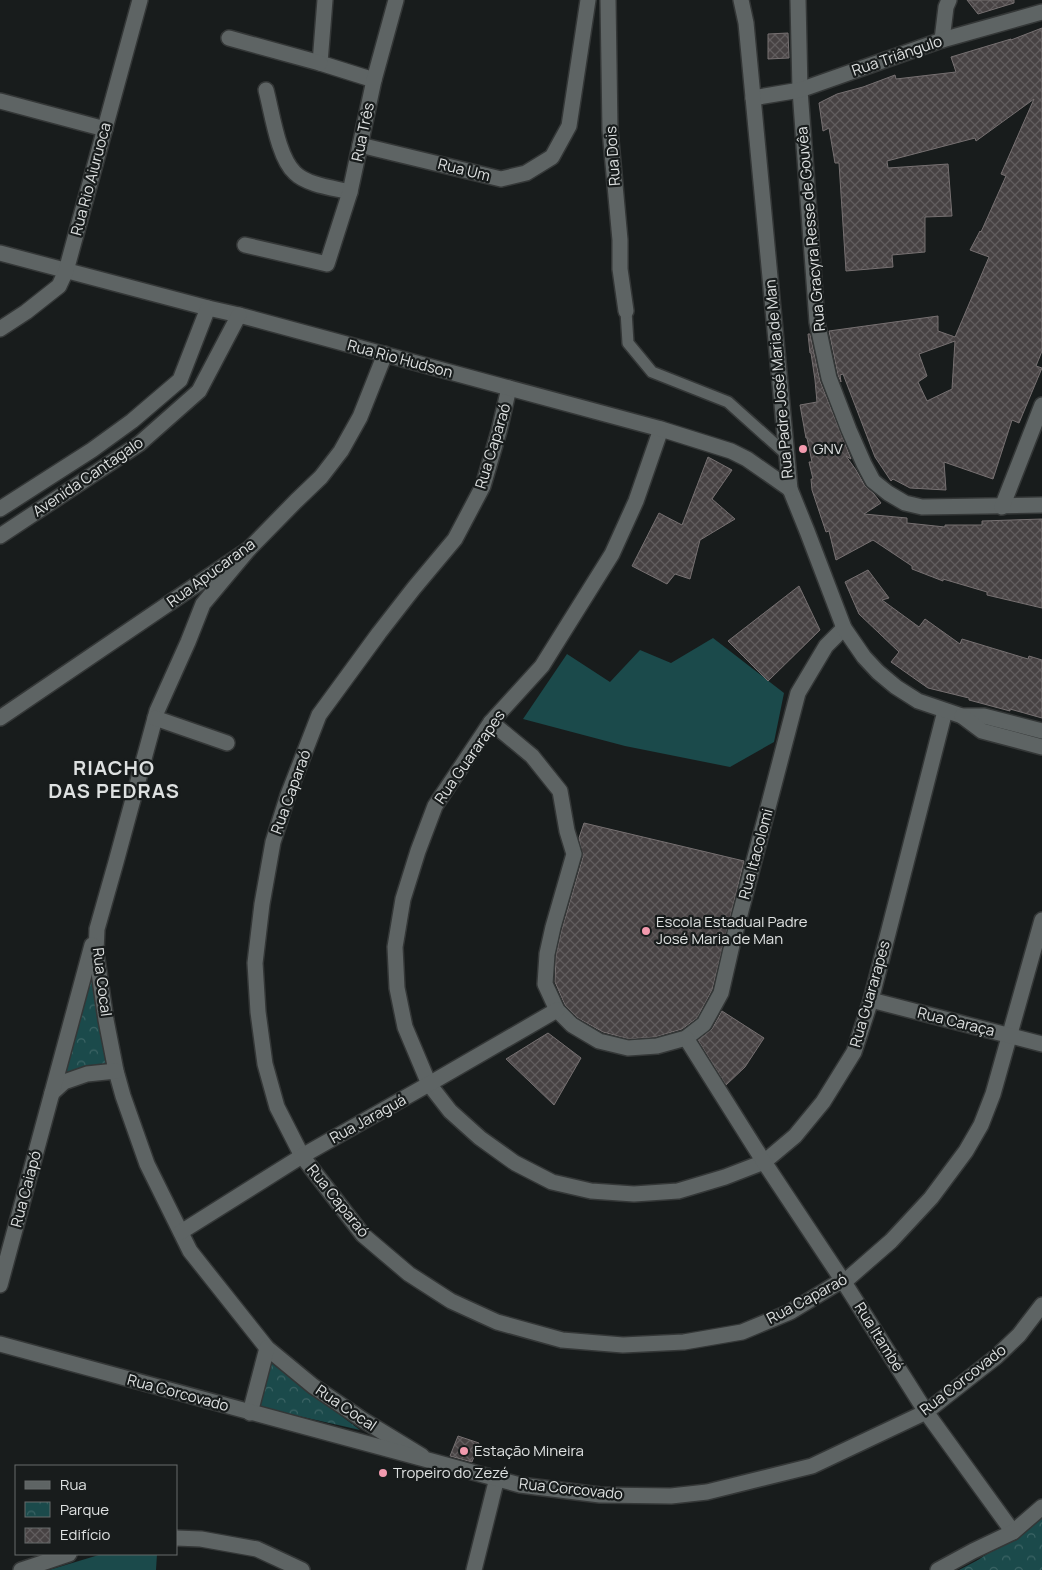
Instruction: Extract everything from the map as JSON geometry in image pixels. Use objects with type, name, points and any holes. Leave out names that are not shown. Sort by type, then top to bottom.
[{"type":"street","name":"Rua Rio Aiuruoca","points":[[0,329],[26,312],[59,286],[66,271],[140,0]]},
{"type":"street","points":[[320,63],[325,0]]},
{"type":"street","name":"Rua Três","points":[[245,245],[327,264],[350,192],[374,80],[396,0]]},
{"type":"street","name":"Rua Um","points":[[360,145],[501,179],[526,173],[552,157],[568,126],[588,0]]},
{"type":"street","name":"Rua Dois","points":[[608,0],[610,130],[620,240],[620,269],[626,311]]},
{"type":"street","name":"Rua Padre José Maria de Man","points":[[741,0],[746,23],[790,489],[844,628],[878,672],[896,687],[918,701],[962,716],[984,716],[1042,731]]},
{"type":"street","name":"Rua Gracyra Resse de Gouvêa","points":[[798,0],[800,90],[817,322],[829,378],[864,464],[873,481],[888,493],[905,503],[922,507],[1042,505]]},
{"type":"street","points":[[942,40],[946,7],[949,0]]},
{"type":"street","name":"Rua Triângulo","points":[[753,98],[800,90],[942,40],[1042,12]]},
{"type":"street","points":[[229,38],[374,80]]},
{"type":"street","points":[[266,90],[284,159],[296,174],[312,183],[350,192]]},
{"type":"street","points":[[0,101],[105,129]]},
{"type":"street","name":"Rua Rio Hudson","points":[[0,254],[239,315],[661,429],[731,450],[790,489]]},
{"type":"street","name":"Avenida Cantagalo","points":[[0,509],[100,444],[132,421],[180,380],[208,308]]},
{"type":"street","points":[[626,311],[628,343],[652,372],[728,402],[786,454]]},
{"type":"street","name":"Avenida Cantagalo","points":[[0,536],[139,444],[199,392],[239,315]]},
{"type":"street","name":"Rua Apucarana","points":[[0,718],[250,549],[321,477],[341,450],[360,417],[384,354]]},
{"type":"street","name":"Rua Caparaó","points":[[509,388],[483,486],[455,539],[379,633],[319,715],[288,795],[273,842],[262,904],[255,963],[258,1012],[265,1064],[277,1107],[302,1156],[363,1235],[409,1274],[451,1301],[497,1322],[562,1340],[623,1345],[684,1342],[742,1332],[790,1312],[836,1284],[844,1282],[892,1241],[931,1198],[966,1151],[982,1126],[993,1094],[1042,920]]},
{"type":"street","points":[[1002,507],[1042,405]]},
{"type":"street","name":"Rua Guararapes","points":[[661,429],[636,501],[612,554],[542,666],[491,722],[434,806],[403,899],[395,948],[397,988],[406,1028],[429,1084],[450,1111],[480,1138],[515,1163],[552,1182],[583,1189],[634,1194],[678,1191],[725,1177],[764,1162],[795,1136],[823,1102],[854,1052],[870,1000],[945,711]]},
{"type":"street","name":"Rua Cocal","points":[[250,549],[203,604],[155,718],[97,929],[96,952],[116,1071],[122,1096],[147,1164],[190,1251],[267,1348],[314,1386],[356,1415],[430,1461]]},
{"type":"street","name":"Rua Itacolomi","points":[[491,722],[532,756],[560,791],[567,831],[574,854],[547,954],[545,984],[558,1010],[572,1025],[599,1041],[628,1048],[657,1046],[686,1038],[704,1024],[720,993],[798,693],[826,646],[844,628]]},
{"type":"street","name":"Rua Padre José Maria de Man","points":[[962,716],[982,731],[1042,747]]},
{"type":"street","points":[[155,718],[227,743]]},
{"type":"street","name":"Rua Caiapó","points":[[0,1285],[97,929]]},
{"type":"street","name":"Rua Caraça","points":[[870,1000],[1042,1044]]},
{"type":"street","name":"Rua Jaraguá","points":[[181,1232],[302,1156],[558,1010]]},
{"type":"street","name":"Rua Itambé","points":[[686,1038],[926,1412],[1013,1532]]},
{"type":"street","points":[[52,1093],[64,1082],[87,1074],[116,1071]]},
{"type":"street","name":"Rua Corcovado","points":[[0,1344],[250,1413],[528,1486],[600,1495],[671,1496],[707,1492],[812,1466],[926,1412],[1002,1352],[1019,1336],[1042,1305]]},
{"type":"street","points":[[250,1413],[267,1348]]},
{"type":"street","points":[[474,1570],[497,1478]]},
{"type":"street","points":[[938,1570],[972,1551],[1013,1532],[1042,1507]]},
{"type":"street","points":[[178,1538],[201,1539],[256,1549],[302,1570]]},
{"type":"street","points":[[21,1570],[66,1555]]},
{"type":"green space","points":[[713,638],[784,693],[774,742],[730,767],[625,746],[523,719],[567,654],[610,682],[640,650],[671,663]]},
{"type":"green space","points":[[92,964],[112,1069],[60,1077]]},
{"type":"green space","points":[[271,1363],[360,1430],[259,1407]]},
{"type":"green space","points":[[1042,1517],[1042,1570],[959,1570],[978,1560]]},
{"type":"green space","points":[[99,1555],[157,1555],[156,1570],[49,1570]]},
{"type":"building","points":[[967,0],[1014,0],[1014,3],[978,14]]},
{"type":"building","points":[[1042,28],[1042,351],[1036,366],[1042,368],[1019,423],[1012,420],[993,479],[944,462],[946,490],[910,488],[893,479],[891,481],[875,457],[843,374],[840,375],[841,382],[838,375],[829,331],[938,316],[938,331],[955,337],[989,257],[970,250],[981,232],[1006,176],[1001,174],[1034,99],[976,141],[975,138],[887,161],[888,168],[948,164],[952,216],[925,217],[925,252],[892,255],[893,267],[846,271],[839,163],[835,163],[829,128],[823,131],[819,103],[837,94],[895,75],[896,79],[956,72],[951,57],[1011,40]],"holes":[[[955,341],[952,389],[927,401],[918,382],[927,376],[919,354]]]},
{"type":"building","points":[[788,33],[789,58],[768,59],[768,34]]},
{"type":"building","points":[[808,334],[810,334],[820,381],[851,459],[846,456],[865,486],[881,503],[864,514],[907,518],[907,523],[945,527],[945,525],[982,525],[982,521],[1042,519],[1042,608],[987,595],[987,592],[943,579],[943,581],[912,569],[912,566],[873,540],[836,560],[829,531],[826,532],[812,490],[811,479],[813,479],[809,462],[812,462],[800,405],[817,402]]},
{"type":"building","points":[[708,457],[732,470],[712,499],[735,519],[700,540],[690,579],[675,574],[667,584],[632,566],[659,513],[682,525]]},
{"type":"building","points":[[868,570],[889,598],[882,600],[919,627],[925,619],[960,644],[962,639],[1028,659],[1029,656],[1042,660],[1042,718],[928,688],[891,662],[899,652],[859,614],[845,582]]},
{"type":"building","points":[[799,586],[820,630],[768,681],[728,641]]},
{"type":"building","points":[[584,823],[744,861],[712,990],[697,1018],[682,1029],[655,1037],[629,1039],[603,1032],[578,1018],[565,1005],[555,982],[556,955],[583,857],[579,838]]},
{"type":"building","points":[[722,1011],[764,1038],[745,1067],[726,1085],[698,1040],[712,1029]]},
{"type":"building","points":[[548,1033],[581,1058],[554,1105],[506,1059]]},
{"type":"building","name":"Estação Mineira","points":[[458,1436],[479,1443],[472,1462],[450,1456]]},
{"type":"place","name":"GNV","points":[[803,449]]},
{"type":"place","name":"Escola Estadual Padre José Maria de Man","points":[[646,931]]},
{"type":"place","name":"Estação Mineira","points":[[464,1451]]},
{"type":"place","name":"Tropeiro do Zezé","points":[[383,1473]]},
{"type":"district","name":"RIACHO DAS PEDRAS","points":[[114,780]]}]
